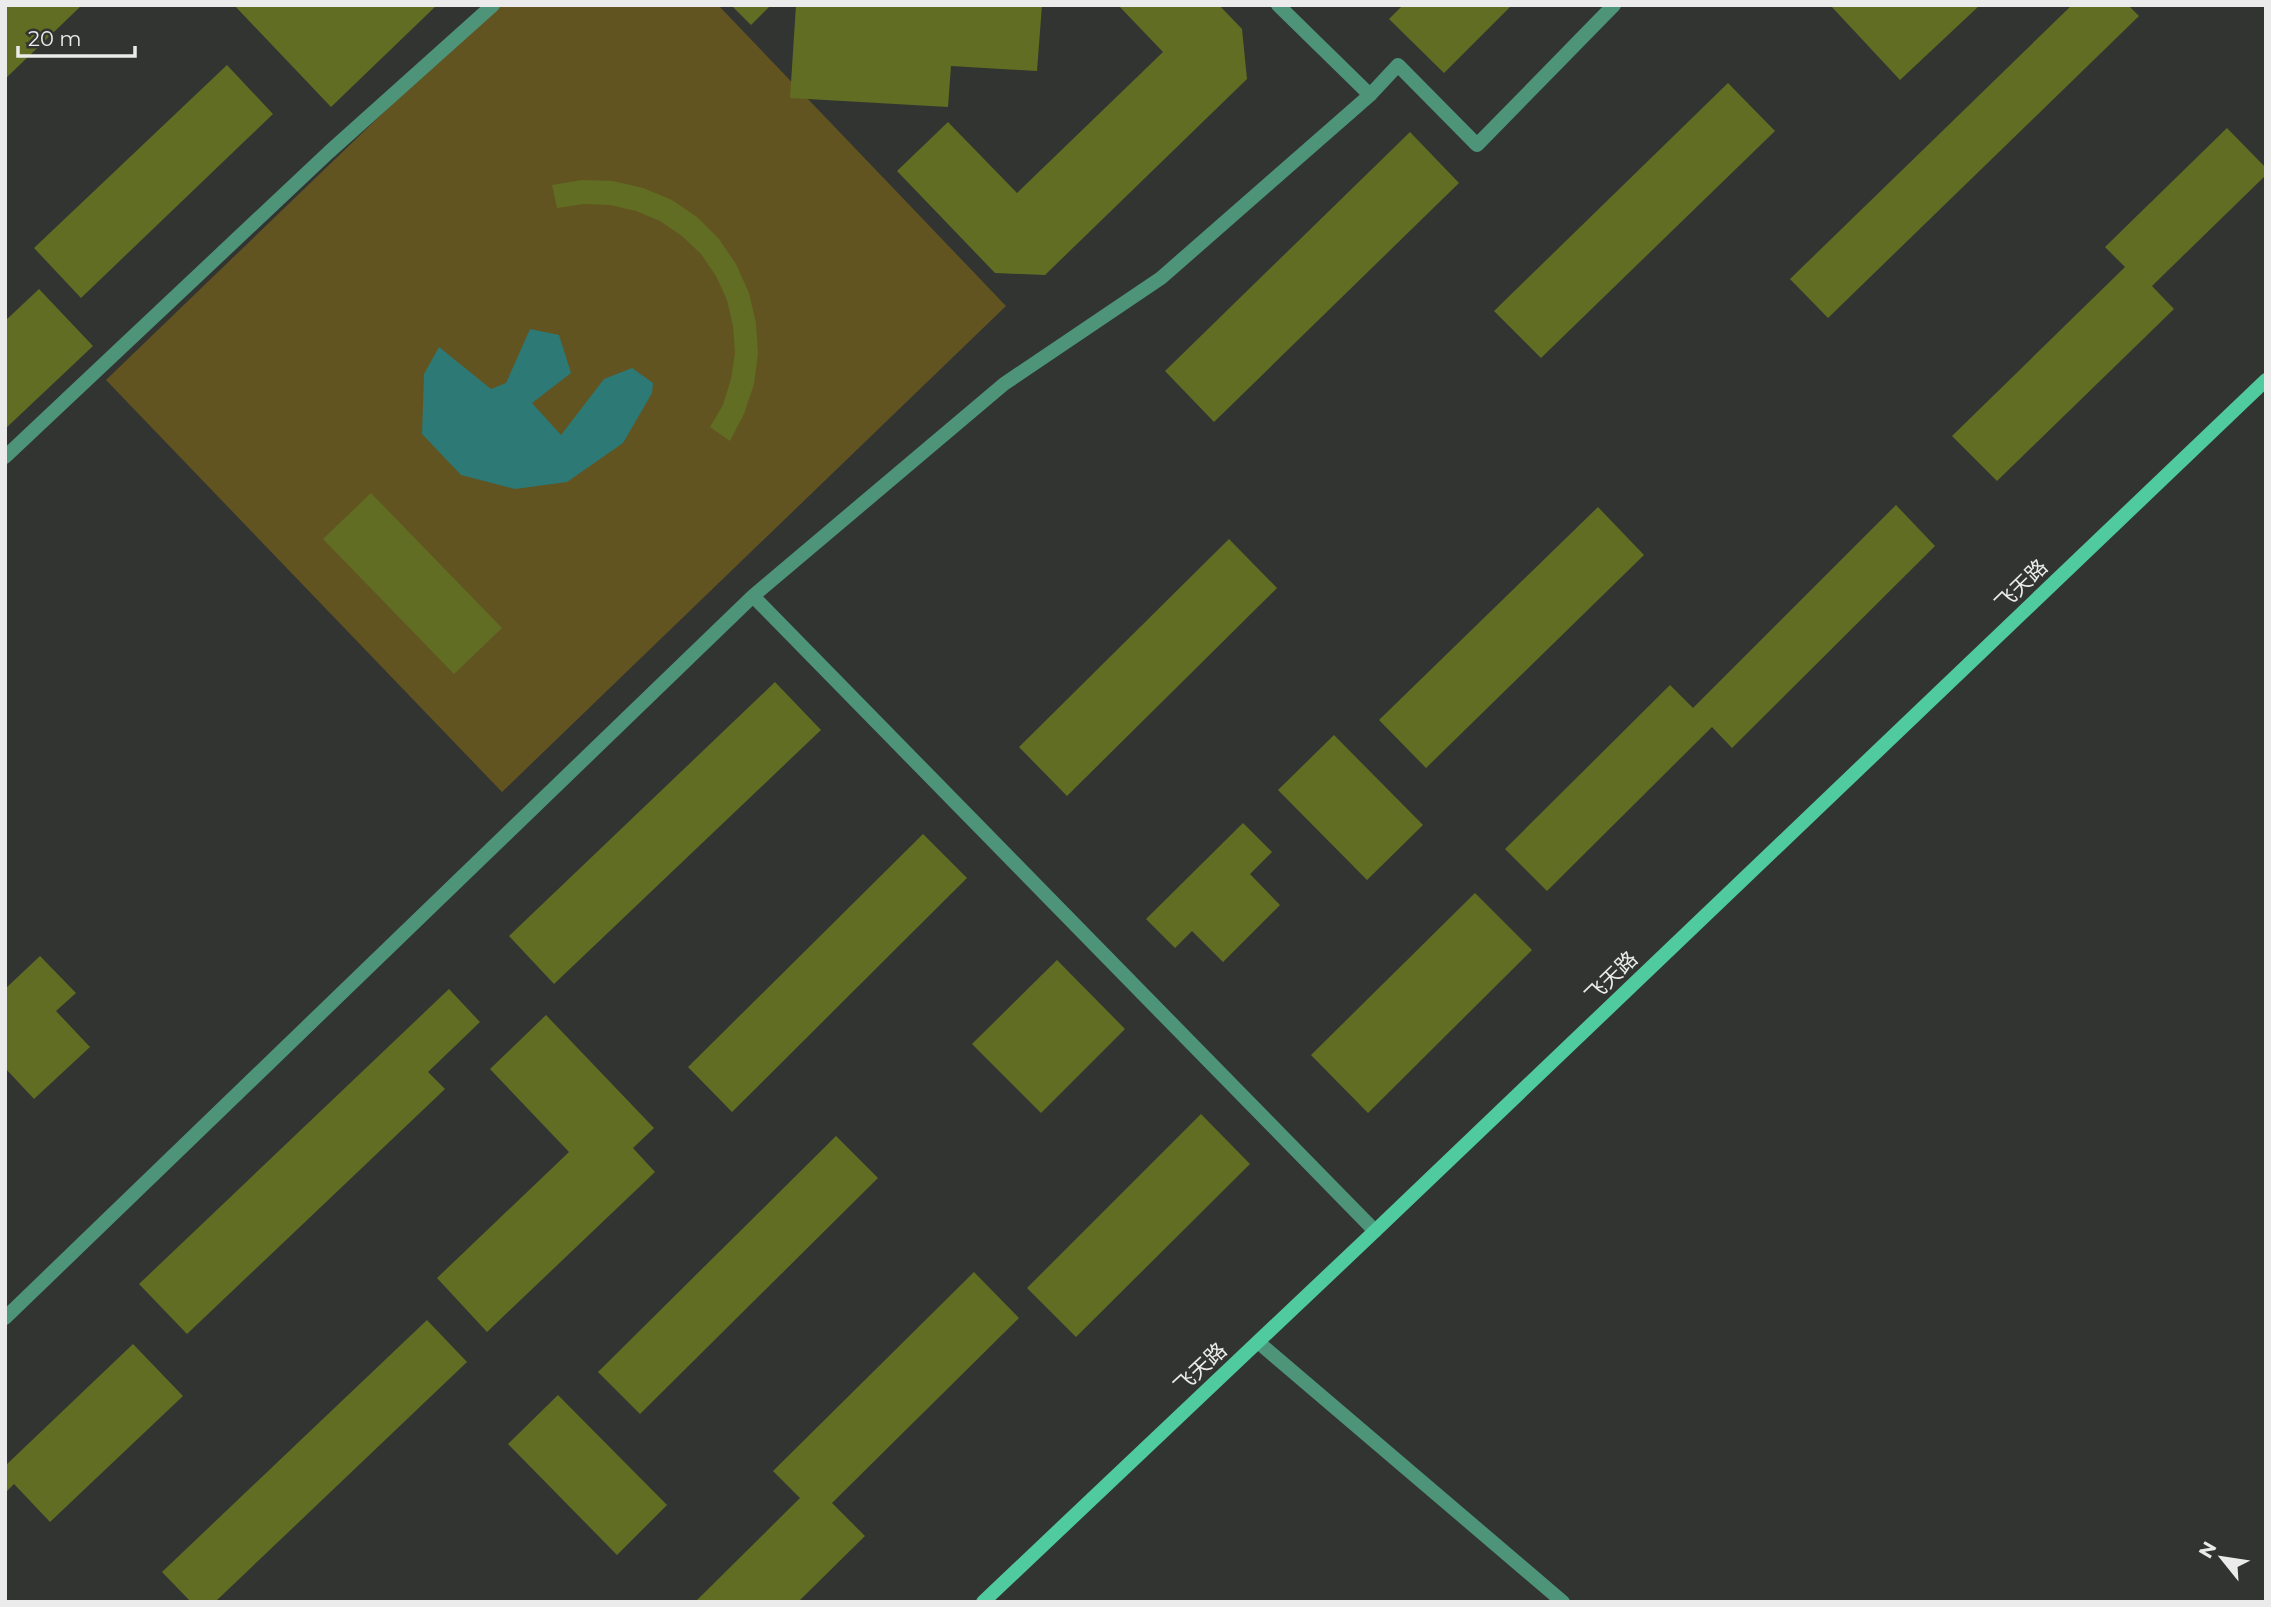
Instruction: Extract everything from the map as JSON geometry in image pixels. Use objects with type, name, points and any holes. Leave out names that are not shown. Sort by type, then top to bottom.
[{"type":"street","points":[[5,457],[329,152],[493,5]]},
{"type":"street","points":[[1278,5],[1370,95]]},
{"type":"street","points":[[5,1318],[754,596],[1004,384],[1161,278],[1370,95],[1398,65],[1477,145],[1614,5]]},
{"type":"street","name":"飞天路","points":[[983,1602],[1376,1231],[2266,380]]},
{"type":"street","points":[[754,596],[1376,1231]]},
{"type":"street","points":[[1258,1342],[1563,1602]]},
{"type":"shaded area","points":[[495,5],[718,5],[1006,306],[502,792],[106,380]]},
{"type":"water","points":[[530,329],[559,335],[571,373],[532,403],[561,435],[604,379],[632,368],[653,383],[652,393],[623,443],[567,482],[515,489],[461,475],[422,434],[424,374],[439,347],[491,389],[506,383]]},
{"type":"building","points":[[5,5],[82,5],[5,79]]},
{"type":"building","points":[[234,5],[437,5],[331,107]]},
{"type":"building","points":[[731,5],[771,5],[751,25]]},
{"type":"building","points":[[796,5],[1042,5],[1037,71],[951,66],[948,107],[790,98]]},
{"type":"building","points":[[1118,5],[1219,5],[1242,29],[1247,79],[1045,275],[995,273],[897,171],[948,122],[1017,193],[1163,52]]},
{"type":"building","points":[[1403,5],[1512,5],[1444,73],[1389,19]]},
{"type":"building","points":[[1830,5],[1980,5],[1900,80]]},
{"type":"building","points":[[2072,5],[2128,5],[2139,16],[1828,318],[1790,279]]},
{"type":"building","points":[[227,65],[273,114],[81,298],[34,248]]},
{"type":"building","points":[[1728,83],[1775,131],[1541,358],[1494,311]]},
{"type":"building","points":[[2227,128],[2266,168],[2266,175],[2152,286],[2174,309],[1997,481],[1952,436],[2125,267],[2105,247]]},
{"type":"building","points":[[1410,132],[1459,183],[1214,422],[1165,371]]},
{"type":"building","points":[[582,180],[613,181],[643,188],[672,200],[697,217],[719,239],[736,264],[749,293],[756,323],[758,354],[754,384],[744,414],[730,441],[710,427],[723,405],[735,353],[727,300],[716,276],[701,254],[682,236],[660,221],[636,211],[610,205],[584,204],[557,208],[552,185]]},
{"type":"building","points":[[39,289],[93,346],[5,429],[5,321]]},
{"type":"building","points":[[371,493],[502,628],[454,674],[323,539]]},
{"type":"building","points":[[1896,505],[1935,546],[1732,748],[1712,727],[1547,891],[1505,849],[1670,685],[1693,708]]},
{"type":"building","points":[[1598,507],[1644,555],[1426,768],[1379,720]]},
{"type":"building","points":[[1229,539],[1277,588],[1067,796],[1019,747]]},
{"type":"building","points":[[775,682],[821,730],[554,984],[509,936]]},
{"type":"building","points":[[1334,735],[1423,825],[1367,880],[1278,790]]},
{"type":"building","points":[[1243,823],[1272,852],[1250,874],[1280,905],[1223,962],[1192,931],[1175,948],[1146,919]]},
{"type":"building","points":[[923,834],[967,878],[732,1112],[688,1067]]},
{"type":"building","points":[[1475,893],[1532,950],[1368,1113],[1311,1055]]},
{"type":"building","points":[[40,956],[76,993],[56,1011],[90,1047],[34,1099],[5,1068],[5,989]]},
{"type":"building","points":[[1057,960],[1125,1029],[1041,1113],[972,1044]]},
{"type":"building","points":[[449,989],[480,1022],[428,1072],[445,1089],[187,1334],[139,1284]]},
{"type":"building","points":[[546,1015],[654,1128],[633,1148],[655,1172],[487,1332],[437,1278],[569,1152],[490,1069]]},
{"type":"building","points":[[1201,1114],[1250,1164],[1076,1337],[1027,1288]]},
{"type":"building","points":[[836,1136],[878,1178],[640,1414],[598,1372]]},
{"type":"building","points":[[974,1272],[1019,1318],[832,1503],[865,1536],[798,1602],[695,1602],[800,1498],[773,1471]]},
{"type":"building","points":[[427,1320],[467,1362],[215,1602],[191,1602],[162,1572]]},
{"type":"building","points":[[133,1344],[183,1396],[50,1522],[14,1484],[5,1493],[5,1466]]},
{"type":"building","points":[[558,1395],[667,1505],[617,1555],[508,1444]]}]
